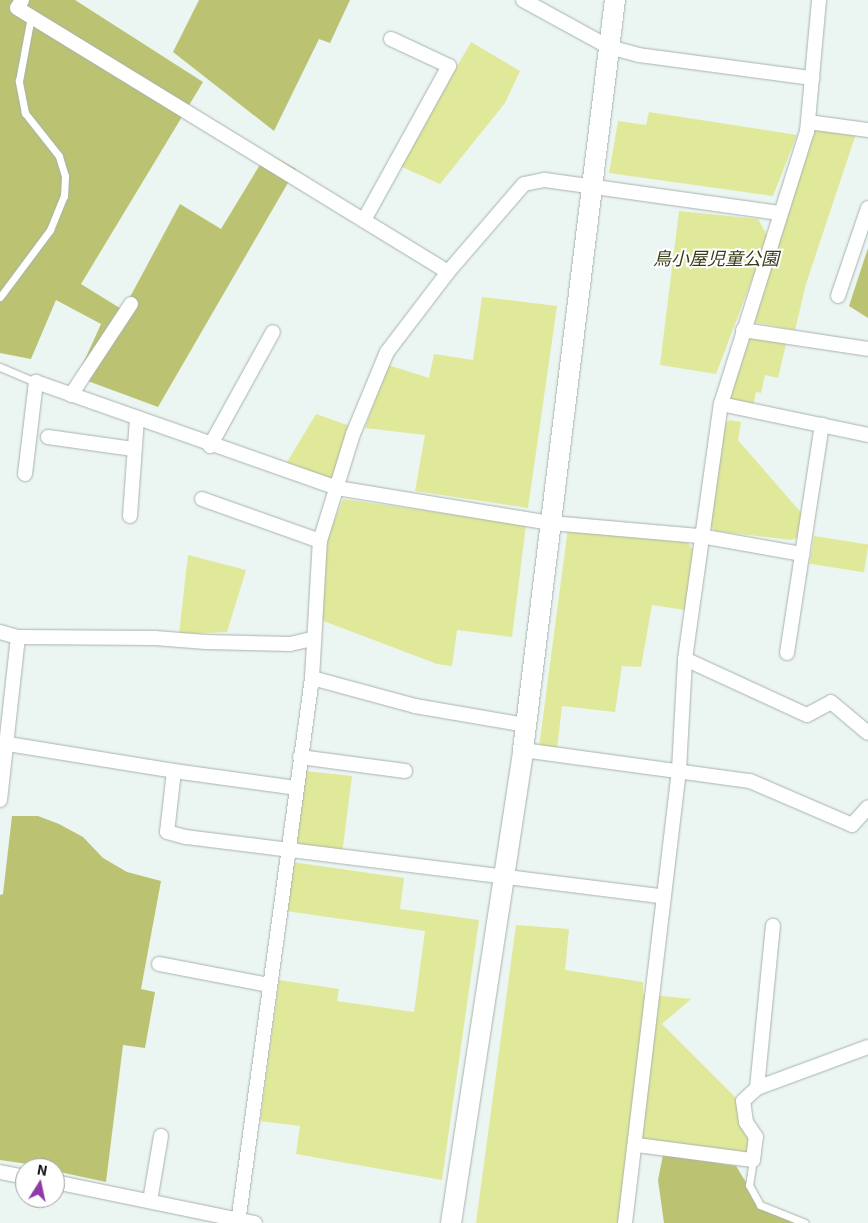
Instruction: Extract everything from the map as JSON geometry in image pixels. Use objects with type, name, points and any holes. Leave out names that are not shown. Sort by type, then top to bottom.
[{"type":"street","points":[[22,0],[18,8],[448,272]]},
{"type":"street","points":[[523,0],[609,47],[639,55],[812,78]]},
{"type":"street","points":[[451,1223],[526,724],[590,187],[615,0]]},
{"type":"street","points":[[625,1223],[637,1145],[662,896],[678,770],[685,659],[721,404],[808,122],[818,0]]},
{"type":"street","points":[[364,220],[449,66],[391,39]]},
{"type":"street","points":[[808,122],[868,130]]},
{"type":"street","points":[[238,1221],[312,678],[312,639],[320,541],[353,434],[387,352],[448,272],[524,184],[546,180],[780,213]]},
{"type":"street","points":[[838,296],[868,208]]},
{"type":"street","points":[[71,395],[131,304]]},
{"type":"street","points":[[744,330],[868,349]]},
{"type":"street","points":[[210,446],[273,332]]},
{"type":"street","points":[[25,474],[36,382],[210,446],[337,488],[550,524],[701,536],[802,554]]},
{"type":"street","points":[[721,404],[868,435]]},
{"type":"street","points":[[130,516],[137,419]]},
{"type":"street","points":[[786,653],[822,425]]},
{"type":"street","points":[[48,437],[134,449]]},
{"type":"street","points":[[202,499],[320,541]]},
{"type":"street","points":[[0,632],[18,637],[155,638],[290,644],[312,639]]},
{"type":"street","points":[[0,800],[8,744],[5,725],[18,637]]},
{"type":"street","points":[[685,659],[807,714],[831,702],[868,733]]},
{"type":"street","points":[[312,678],[415,706],[526,724]]},
{"type":"street","points":[[8,744],[174,771],[296,788]]},
{"type":"street","points":[[522,750],[750,780],[852,825],[868,807]]},
{"type":"street","points":[[300,758],[405,771]]},
{"type":"street","points":[[174,771],[167,832],[287,851],[662,896]]},
{"type":"street","points":[[757,1088],[773,926]]},
{"type":"street","points":[[158,964],[269,985]]},
{"type":"street","points":[[637,1145],[753,1160],[756,1137],[746,1122],[743,1101],[757,1088],[868,1047]]},
{"type":"street","points":[[150,1201],[161,1136]]},
{"type":"street","points":[[0,1172],[15,1175]]},
{"type":"street","points":[[65,1184],[238,1221],[256,1223]]},
{"type":"lane","points":[[0,297],[50,230],[64,196],[65,176],[59,156],[25,113],[19,81],[31,16]]},
{"type":"lane","points":[[0,367],[36,382]]},
{"type":"lane","points":[[753,1160],[749,1185],[760,1206],[805,1223]]},
{"type":"green space","points":[[0,0],[75,0],[203,82],[81,284],[123,310],[180,204],[221,229],[267,153],[296,169],[158,407],[77,377],[101,324],[56,300],[31,359],[0,353]]},
{"type":"green space","points":[[199,0],[350,0],[330,43],[319,39],[274,131],[173,52]]},
{"type":"green space","points":[[471,42],[520,71],[505,103],[440,184],[400,166]]},
{"type":"green space","points":[[649,112],[797,135],[773,196],[609,173],[618,121],[646,125]]},
{"type":"green space","points":[[812,130],[856,134],[806,284],[795,330],[752,322]]},
{"type":"green space","name":"鳥小屋児童公園","points":[[679,211],[758,219],[768,237],[716,374],[660,365]]},
{"type":"green space","points":[[868,248],[868,318],[849,306]]},
{"type":"green space","points":[[482,297],[557,306],[528,508],[415,491],[425,435],[365,428],[388,365],[429,378],[434,354],[473,360]]},
{"type":"green space","points":[[750,337],[786,344],[778,378],[765,375],[761,393],[756,392],[753,407],[729,399]]},
{"type":"green space","points":[[316,414],[350,426],[333,480],[286,464]]},
{"type":"green space","points":[[730,420],[741,422],[738,440],[804,516],[801,536],[791,540],[715,531],[707,521],[723,426]]},
{"type":"green space","points":[[343,499],[526,525],[512,637],[457,630],[452,666],[437,664],[321,620],[326,541]]},
{"type":"green space","points":[[568,528],[687,542],[695,552],[685,610],[652,605],[641,667],[622,666],[615,712],[562,706],[557,749],[539,747]]},
{"type":"green space","points":[[814,536],[868,545],[864,572],[810,564]]},
{"type":"green space","points":[[188,555],[246,570],[227,632],[179,634]]},
{"type":"green space","points":[[306,771],[352,776],[342,854],[302,849],[296,839]]},
{"type":"green space","points":[[12,816],[38,816],[59,824],[83,837],[103,858],[127,872],[161,881],[141,989],[155,992],[145,1048],[123,1045],[106,1182],[65,1173],[65,1158],[15,1158],[15,1162],[0,1160],[0,895],[3,894]]},
{"type":"green space","points":[[292,862],[404,878],[400,909],[479,920],[442,1180],[296,1154],[300,1126],[260,1121],[279,980],[339,989],[337,1001],[414,1012],[425,931],[286,911]]},
{"type":"green space","points":[[516,925],[569,929],[565,970],[643,982],[643,994],[691,999],[662,1024],[739,1101],[751,1139],[749,1155],[632,1141],[620,1223],[476,1223]]},
{"type":"green space","points":[[663,1155],[736,1166],[760,1205],[805,1223],[664,1223],[658,1180]]}]
